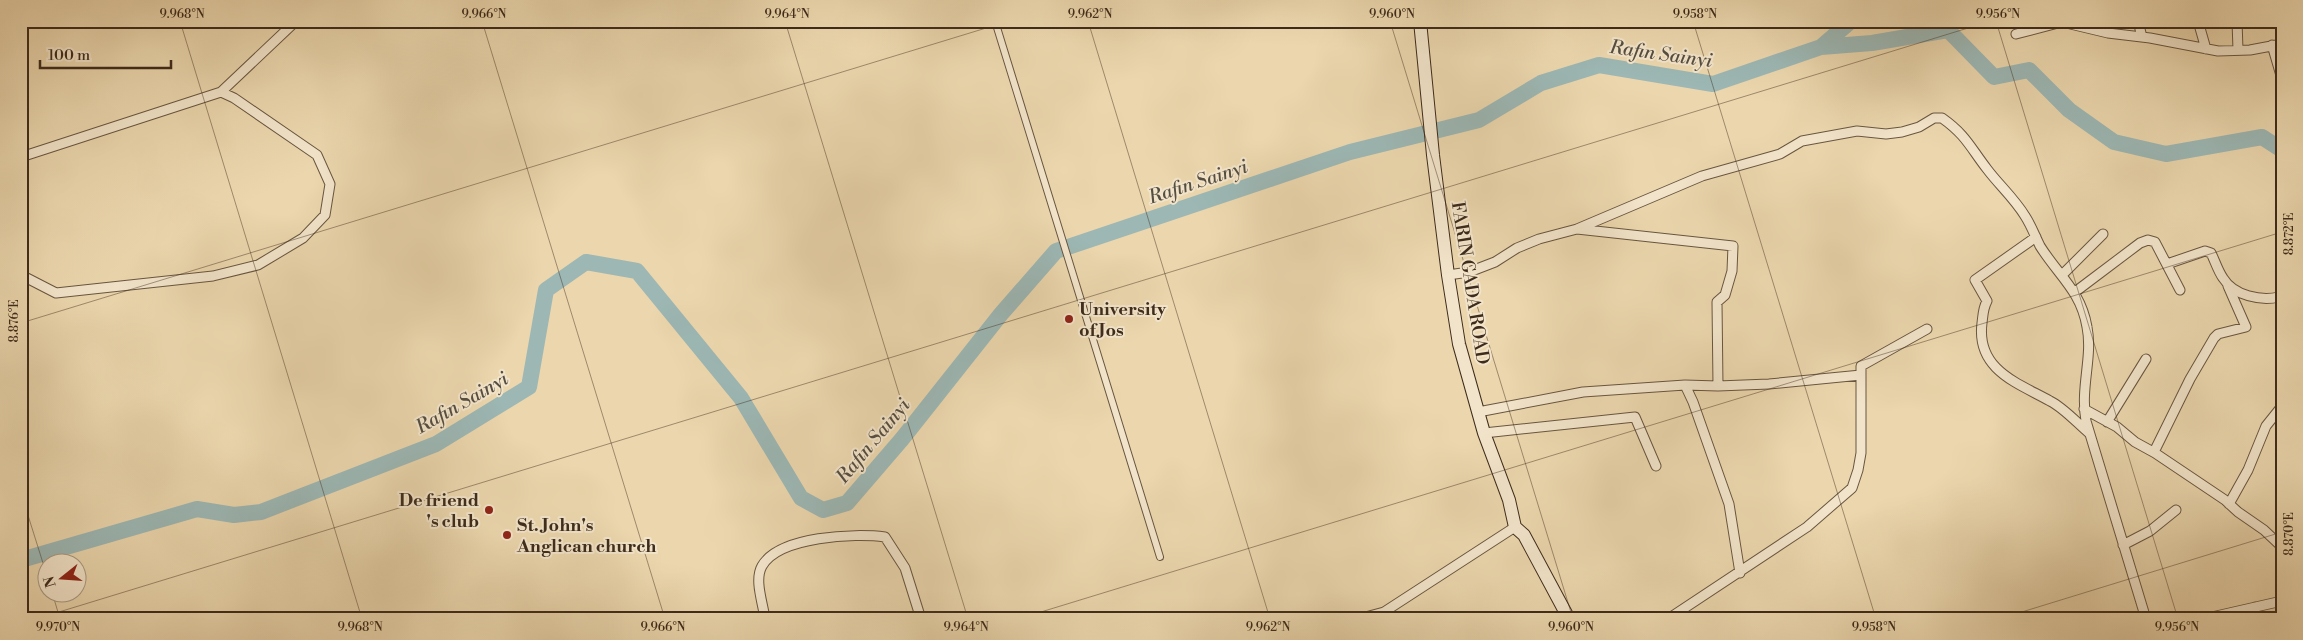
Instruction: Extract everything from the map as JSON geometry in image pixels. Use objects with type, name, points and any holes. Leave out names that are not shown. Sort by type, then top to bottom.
[{"type":"main road","name":"FARIN GADA ROAD","points":[[1420,21],[1433,155],[1459,344],[1484,433],[1509,500],[1515,528],[1524,535],[1569,619]]},
{"type":"street","points":[[21,157],[221,92],[296,21]]},
{"type":"street","points":[[995,21],[1160,557]]},
{"type":"street","points":[[2021,21],[2020,33],[2062,22],[2108,33],[2142,37],[2218,51],[2282,44]]},
{"type":"street","points":[[2138,21],[2142,37]]},
{"type":"street","points":[[2198,21],[2206,48]]},
{"type":"street","points":[[2237,21],[2238,50]]},
{"type":"street","points":[[2272,46],[2282,79]]},
{"type":"street","points":[[21,276],[56,293],[213,276],[258,265],[303,238],[325,215],[330,184],[316,155],[234,98],[221,92]]},
{"type":"street","points":[[1448,275],[1469,272],[1495,262],[1517,248],[1539,239],[1577,229],[1702,176],[1780,154],[1802,141],[1857,131],[1886,134],[1902,132],[1919,127],[1938,117],[1952,125],[1972,145],[1986,168],[2026,217],[2050,260],[2063,274],[2083,309],[2088,327],[2083,390],[2084,409],[2089,433],[2146,619]]},
{"type":"street","points":[[1577,229],[1733,246],[1732,271],[1725,295],[1717,302],[1718,386]]},
{"type":"street","points":[[2063,274],[2102,234]]},
{"type":"street","points":[[2036,237],[1975,280],[1987,301],[1984,307],[1981,329],[1984,347],[1993,366],[2002,374],[2051,401],[2089,433]]},
{"type":"street","points":[[2075,292],[2148,240],[2154,242],[2180,290]]},
{"type":"street","points":[[2154,452],[2190,379],[2214,338],[2218,334],[2246,327],[2228,286],[2210,254],[2205,251],[2167,264]]},
{"type":"street","points":[[2228,286],[2255,298],[2266,300],[2279,297],[2282,302]]},
{"type":"street","points":[[1668,619],[1807,527],[1852,488],[1861,452],[1862,366],[1927,329]]},
{"type":"street","points":[[2107,422],[2146,359]]},
{"type":"street","points":[[1478,412],[1583,392],[1685,385],[1718,386],[1861,375]]},
{"type":"street","points":[[1685,385],[1693,402],[1729,504],[1740,573]]},
{"type":"street","points":[[2229,504],[2248,470],[2266,426],[2282,406]]},
{"type":"street","points":[[2084,409],[2154,452],[2229,504],[2264,530],[2282,547]]},
{"type":"street","points":[[1484,433],[1634,417],[1656,466]]},
{"type":"street","points":[[2123,546],[2150,531],[2176,510]]},
{"type":"street","points":[[1358,619],[1384,612],[1515,528]]},
{"type":"street","points":[[765,619],[759,577],[762,565],[776,552],[810,539],[863,534],[884,537],[905,568],[921,619]]},
{"type":"street","points":[[2204,619],[2282,601]]},
{"type":"street","points":[[2255,607],[2260,619]]},
{"type":"waterway","name":"Rafin Sainyi","points":[[21,560],[197,509],[234,515],[261,512],[436,444],[529,387],[546,290],[586,262],[637,271],[741,398],[801,498],[823,510],[847,503],[902,439],[1001,314],[1056,251],[1350,152],[1479,120],[1541,83],[1599,65],[1713,84],[1821,47],[1851,21]]},
{"type":"waterway","points":[[1821,47],[1872,43],[1948,30],[1994,77],[2029,70],[2069,110],[2114,142],[2166,154],[2262,137],[2282,150]]},
{"type":"place","name":"University of Jos","points":[[1069,319]]},
{"type":"place","name":"De friend 's club","points":[[489,510]]},
{"type":"place","name":"St. John's Anglican church","points":[[507,535]]}]
